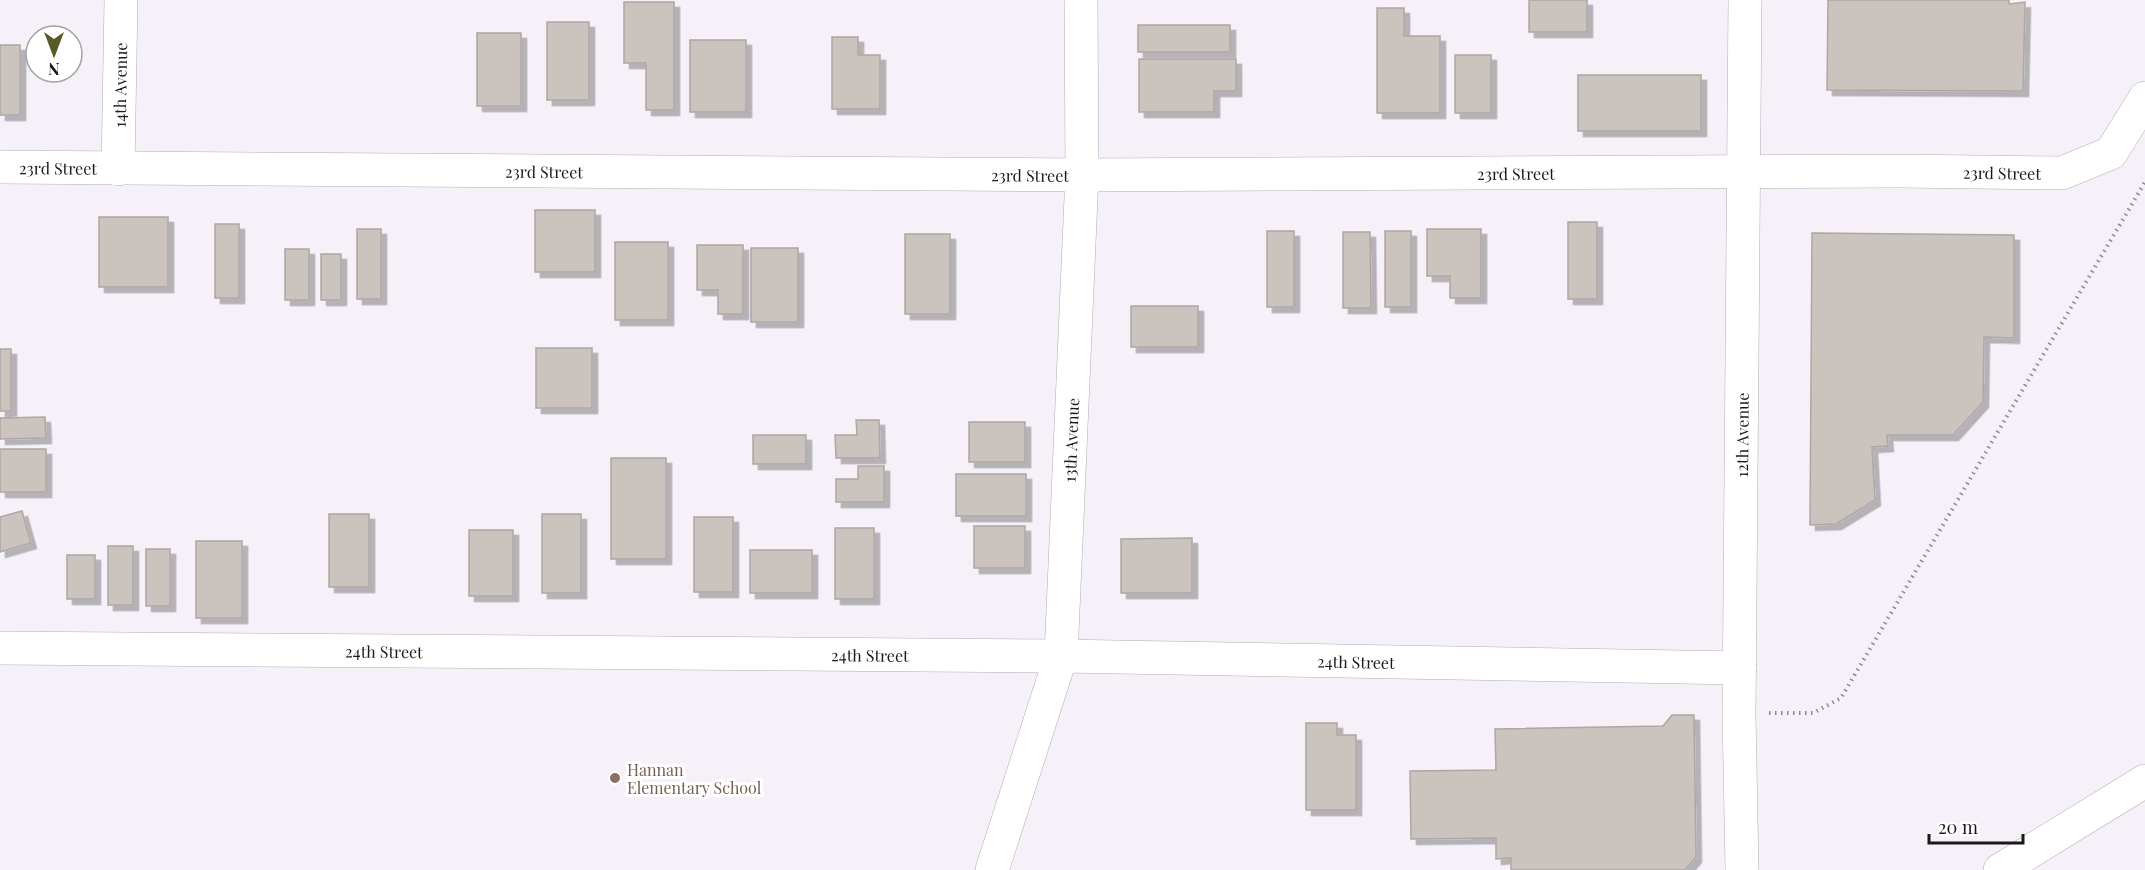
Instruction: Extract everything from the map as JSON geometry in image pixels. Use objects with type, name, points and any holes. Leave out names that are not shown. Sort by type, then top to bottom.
[{"type":"street","name":"14th Avenue","points":[[118,169],[121,0]]},
{"type":"street","name":"13th Avenue","points":[[992,870],[1061,656],[1082,175],[1081,0]]},
{"type":"street","name":"12th Avenue","points":[[1742,870],[1739,714],[1745,0]]},
{"type":"street","name":"23rd Street","points":[[0,167],[1082,175],[2062,173],[2111,153],[2145,98]]},
{"type":"street","name":"24th Street","points":[[0,648],[1061,656],[1740,668]]},
{"type":"street","points":[[2003,869],[2145,781]]},
{"type":"path","points":[[1739,714],[1813,713],[1841,698],[2145,182]]},
{"type":"building","points":[[1529,0],[1587,0],[1587,32],[1529,32]]},
{"type":"building","points":[[1828,0],[2009,0],[2009,4],[2025,2],[2023,91],[1827,90]]},
{"type":"building","points":[[624,2],[674,2],[674,110],[646,110],[646,63],[624,63]]},
{"type":"building","points":[[1377,8],[1404,8],[1404,36],[1440,36],[1440,113],[1377,113]]},
{"type":"building","points":[[547,22],[589,22],[589,100],[547,100]]},
{"type":"building","points":[[1138,25],[1230,25],[1230,52],[1138,52]]},
{"type":"building","points":[[477,33],[521,33],[521,106],[477,106]]},
{"type":"building","points":[[832,37],[858,37],[858,55],[880,55],[880,109],[832,109]]},
{"type":"building","points":[[690,40],[746,40],[746,112],[690,112]]},
{"type":"building","points":[[0,45],[20,45],[20,115],[0,115]]},
{"type":"building","points":[[1455,55],[1491,55],[1491,113],[1455,113]]},
{"type":"building","points":[[1139,59],[1236,59],[1236,91],[1214,91],[1214,112],[1139,112]]},
{"type":"building","points":[[1578,75],[1701,75],[1701,131],[1578,131]]},
{"type":"building","points":[[535,210],[595,210],[595,272],[535,272]]},
{"type":"building","points":[[99,217],[168,217],[168,287],[99,287]]},
{"type":"building","points":[[1568,222],[1597,222],[1597,299],[1568,299]]},
{"type":"building","points":[[215,224],[239,224],[239,298],[215,298]]},
{"type":"building","points":[[357,229],[381,229],[381,299],[357,299]]},
{"type":"building","points":[[1427,229],[1481,229],[1481,298],[1450,298],[1450,276],[1427,276]]},
{"type":"building","points":[[1267,231],[1294,231],[1294,307],[1267,307]]},
{"type":"building","points":[[1385,231],[1411,231],[1411,307],[1385,307]]},
{"type":"building","points":[[1343,232],[1370,232],[1371,308],[1343,308]]},
{"type":"building","points":[[1812,233],[2014,235],[2014,338],[1984,337],[1983,402],[1953,435],[1887,435],[1888,446],[1872,447],[1875,500],[1836,524],[1810,525]]},
{"type":"building","points":[[905,234],[950,234],[950,314],[905,314]]},
{"type":"building","points":[[615,242],[668,242],[668,320],[615,320]]},
{"type":"building","points":[[697,245],[743,245],[743,314],[718,314],[718,290],[697,290]]},
{"type":"building","points":[[751,248],[798,248],[798,322],[751,322]]},
{"type":"building","points":[[285,249],[309,249],[309,300],[285,300]]},
{"type":"building","points":[[321,254],[341,254],[341,300],[321,300]]},
{"type":"building","points":[[1131,306],[1198,306],[1198,347],[1131,347]]},
{"type":"building","points":[[536,348],[592,348],[592,408],[536,408]]},
{"type":"building","points":[[0,349],[11,349],[11,411],[0,411]]},
{"type":"building","points":[[45,417],[46,438],[0,439],[0,418]]},
{"type":"building","points":[[856,420],[879,420],[880,458],[836,458],[835,435],[857,435]]},
{"type":"building","points":[[969,422],[1025,422],[1025,462],[969,462]]},
{"type":"building","points":[[753,435],[806,435],[806,464],[753,464]]},
{"type":"building","points":[[0,449],[46,449],[46,492],[0,492]]},
{"type":"building","points":[[611,458],[666,458],[666,559],[611,559]]},
{"type":"building","points":[[858,466],[884,466],[884,502],[836,502],[836,479],[858,479]]},
{"type":"building","points":[[956,474],[1026,474],[1026,516],[956,516]]},
{"type":"building","points":[[22,511],[31,543],[0,552],[0,517]]},
{"type":"building","points":[[329,514],[369,514],[369,587],[329,587]]},
{"type":"building","points":[[542,514],[581,514],[581,593],[542,593]]},
{"type":"building","points":[[694,517],[733,517],[733,592],[694,592]]},
{"type":"building","points":[[974,526],[1025,526],[1025,568],[974,568]]},
{"type":"building","points":[[835,528],[874,528],[874,599],[835,599]]},
{"type":"building","points":[[469,530],[513,530],[513,596],[469,596]]},
{"type":"building","points":[[1192,538],[1192,593],[1121,593],[1121,539]]},
{"type":"building","points":[[196,541],[242,541],[242,618],[196,618]]},
{"type":"building","points":[[108,546],[133,546],[133,605],[108,605]]},
{"type":"building","points":[[146,549],[170,549],[170,606],[146,606]]},
{"type":"building","points":[[750,550],[812,550],[812,593],[750,593]]},
{"type":"building","points":[[67,555],[95,555],[95,599],[67,599]]},
{"type":"building","points":[[1672,715],[1694,715],[1696,857],[1685,870],[1511,870],[1511,858],[1496,859],[1496,838],[1411,839],[1410,771],[1496,770],[1495,729],[1663,726]]},
{"type":"building","points":[[1306,723],[1337,723],[1337,735],[1356,735],[1356,810],[1306,810]]},
{"type":"place","name":"Hannan Elementary School","points":[[615,778]]}]
